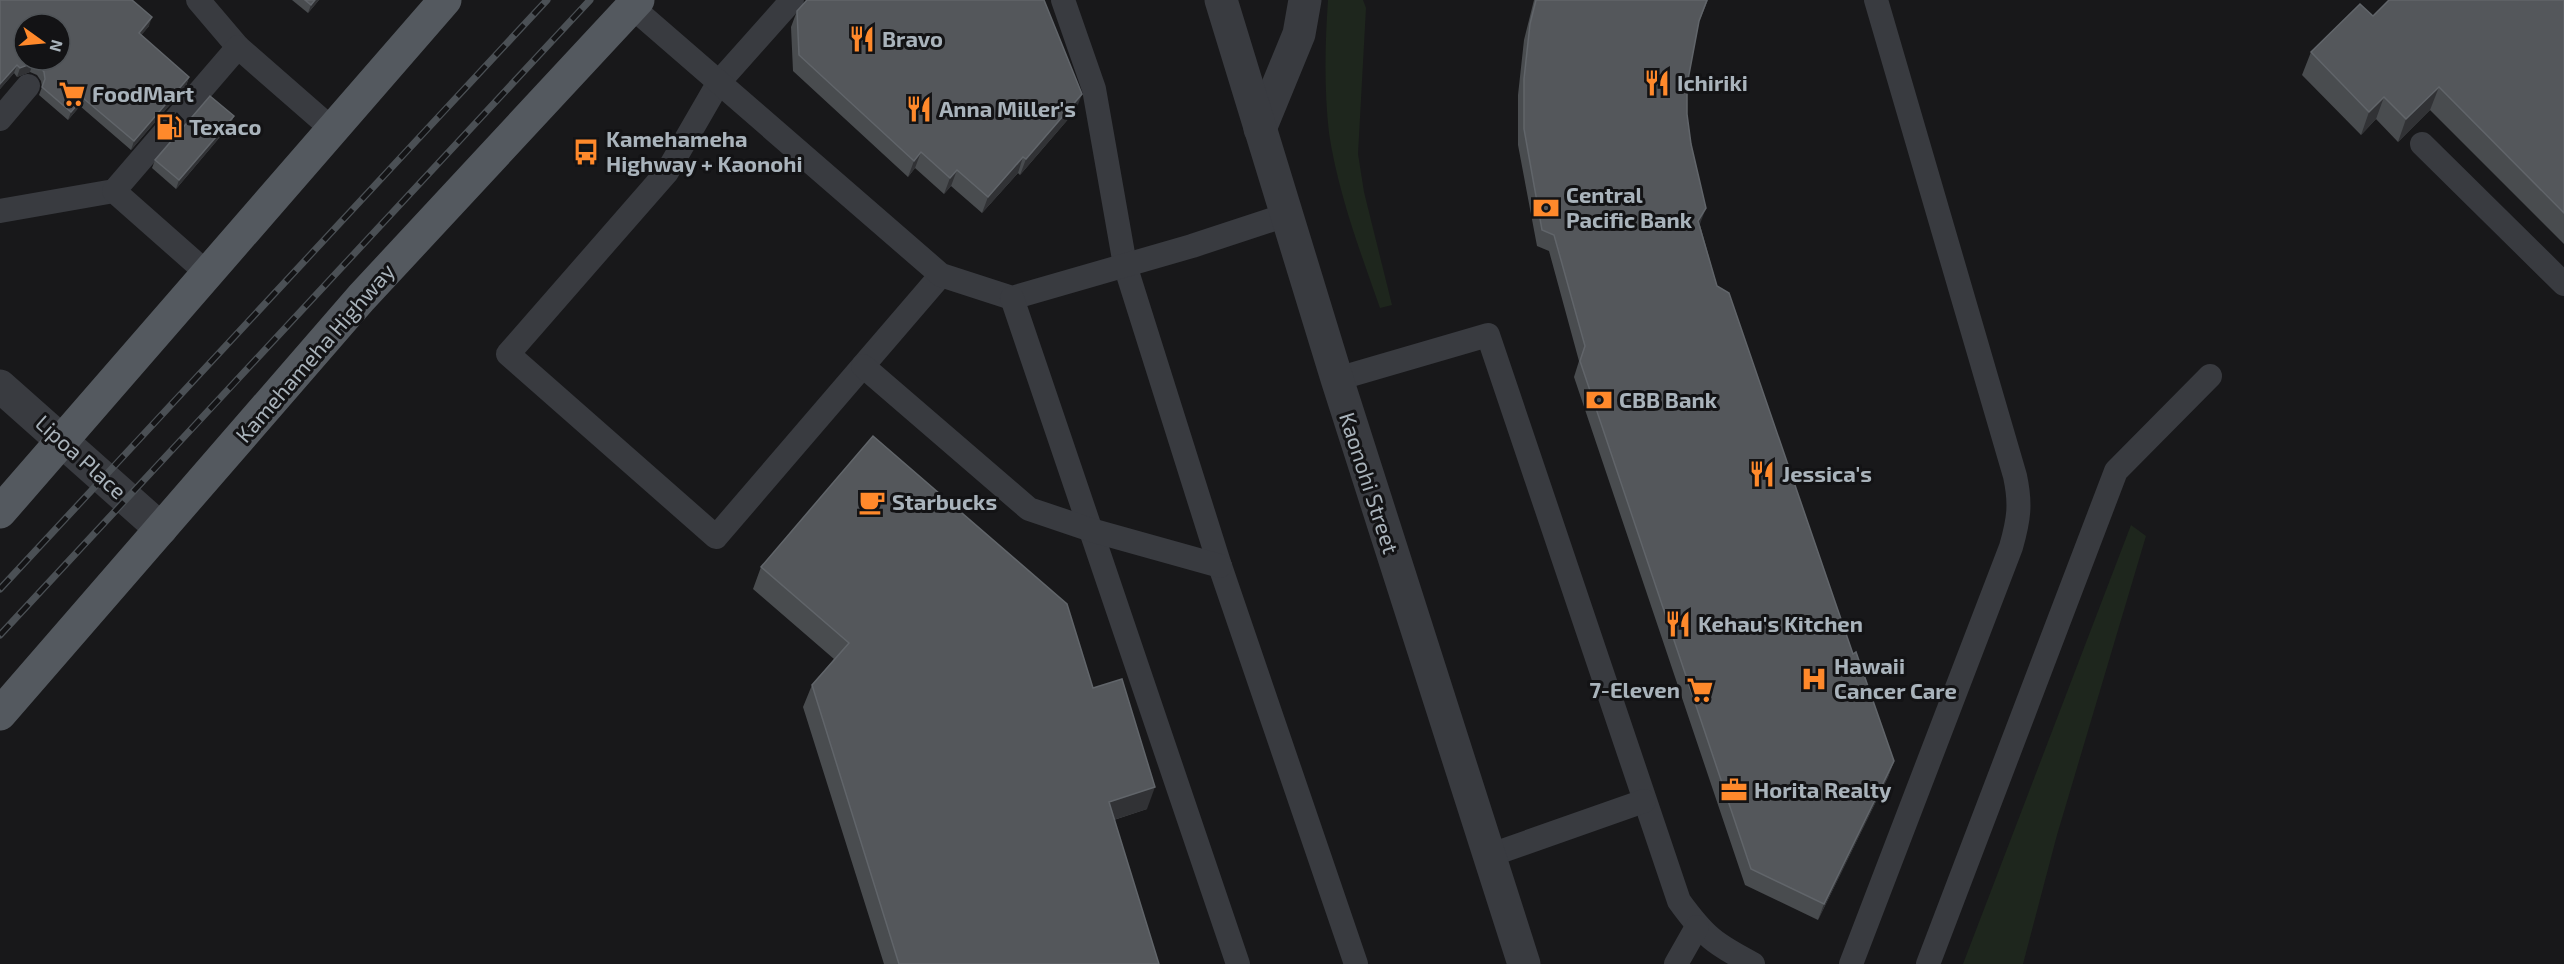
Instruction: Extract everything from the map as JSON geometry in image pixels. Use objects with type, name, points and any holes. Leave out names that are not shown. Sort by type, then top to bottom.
[{"type":"main road","points":[[0,512],[445,0]]},
{"type":"main road","name":"Kamehameha Highway","points":[[0,714],[362,298],[635,3]]},
{"type":"street","name":"Kaonohi Street","points":[[1221,0],[1337,379],[1524,964]]},
{"type":"street","points":[[1260,129],[1299,34],[1305,0]]},
{"type":"street","name":"Lipoa Place","points":[[0,386],[161,529]]},
{"type":"lane","points":[[198,0],[238,47],[333,130]]},
{"type":"lane","points":[[792,0],[719,82],[667,172],[508,354],[716,537],[941,275]]},
{"type":"lane","points":[[1063,0],[1094,89],[1125,265],[1220,566],[1356,964]]},
{"type":"lane","points":[[1851,964],[2011,547],[2019,519],[2019,496],[2015,476],[1876,0]]},
{"type":"lane","points":[[635,3],[719,82],[941,275],[1012,298],[1286,215]]},
{"type":"lane","points":[[0,211],[114,191],[238,47]]},
{"type":"lane","points":[[0,119],[28,86]]},
{"type":"lane","points":[[2422,144],[2564,284]]},
{"type":"lane","points":[[114,191],[208,274]]},
{"type":"lane","points":[[1012,298],[1238,964]]},
{"type":"lane","points":[[1337,379],[1488,335],[1644,801],[1680,901],[1697,927],[1717,946],[1753,964]]},
{"type":"lane","points":[[863,366],[1029,509],[1091,530],[1220,566]]},
{"type":"lane","points":[[1928,964],[2116,471],[2210,375]]},
{"type":"lane","points":[[1488,856],[1644,801]]},
{"type":"lane","points":[[1676,964],[1697,927]]},
{"type":"shaded area","points":[[1328,0],[1363,0],[1366,8],[1358,154],[1364,192],[1392,305],[1380,308],[1344,200],[1329,133],[1326,100]]},
{"type":"shaded area","points":[[2131,525],[2146,536],[2057,835],[2023,964],[1963,964]]},
{"type":"building","points":[[0,0],[132,0],[152,17],[139,33],[189,77],[134,141],[83,98],[71,112],[42,87],[45,79],[44,72],[72,72],[72,12],[12,12],[12,71],[0,84]]},
{"type":"building","points":[[305,0],[315,0],[311,5]]},
{"type":"building","points":[[807,0],[1044,0],[1082,94],[1026,159],[1023,157],[988,197],[957,170],[950,178],[921,152],[914,161],[799,55],[797,11]]},
{"type":"building","points":[[1536,0],[1707,0],[1699,21],[1687,85],[1687,114],[1691,144],[1706,208],[1698,221],[1717,286],[1729,293],[1853,654],[1856,652],[1894,761],[1824,904],[1751,869],[1580,361],[1585,346],[1554,235],[1542,230],[1524,129],[1524,79],[1530,24]]},
{"type":"building","points":[[2389,0],[2564,0],[2564,213],[2439,87],[2406,119],[2384,97],[2369,112],[2311,52],[2360,4],[2373,16]]},
{"type":"building","points":[[210,96],[234,116],[179,180],[155,160]]},
{"type":"building","points":[[873,436],[1067,604],[1093,688],[1122,679],[1155,787],[1109,802],[1159,964],[899,964],[812,685],[849,643],[761,567]]},
{"type":"railway","points":[[0,589],[547,0]]},
{"type":"railway","points":[[0,635],[590,0]]},
{"type":"place","name":"Bravo","points":[[862,39]]},
{"type":"place","name":"Ichiriki","points":[[1657,83]]},
{"type":"place","name":"FoodMart","points":[[72,94]]},
{"type":"place","name":"Anna Miller's","points":[[919,109]]},
{"type":"place","name":"Texaco","points":[[169,127]]},
{"type":"place","name":"Kamehameha Highway + Kaonohi","points":[[586,152]]},
{"type":"place","name":"Central Pacific Bank","points":[[1546,208]]},
{"type":"place","name":"CBB Bank","points":[[1599,400]]},
{"type":"place","name":"Jessica's","points":[[1762,474]]},
{"type":"place","name":"Starbucks","points":[[872,502]]},
{"type":"place","name":"Kehau's Kitchen","points":[[1678,624]]},
{"type":"place","name":"Hawaii Cancer Care","points":[[1814,679]]},
{"type":"place","name":"7-Eleven","points":[[1700,690]]},
{"type":"place","name":"Horita Realty","points":[[1734,790]]}]
